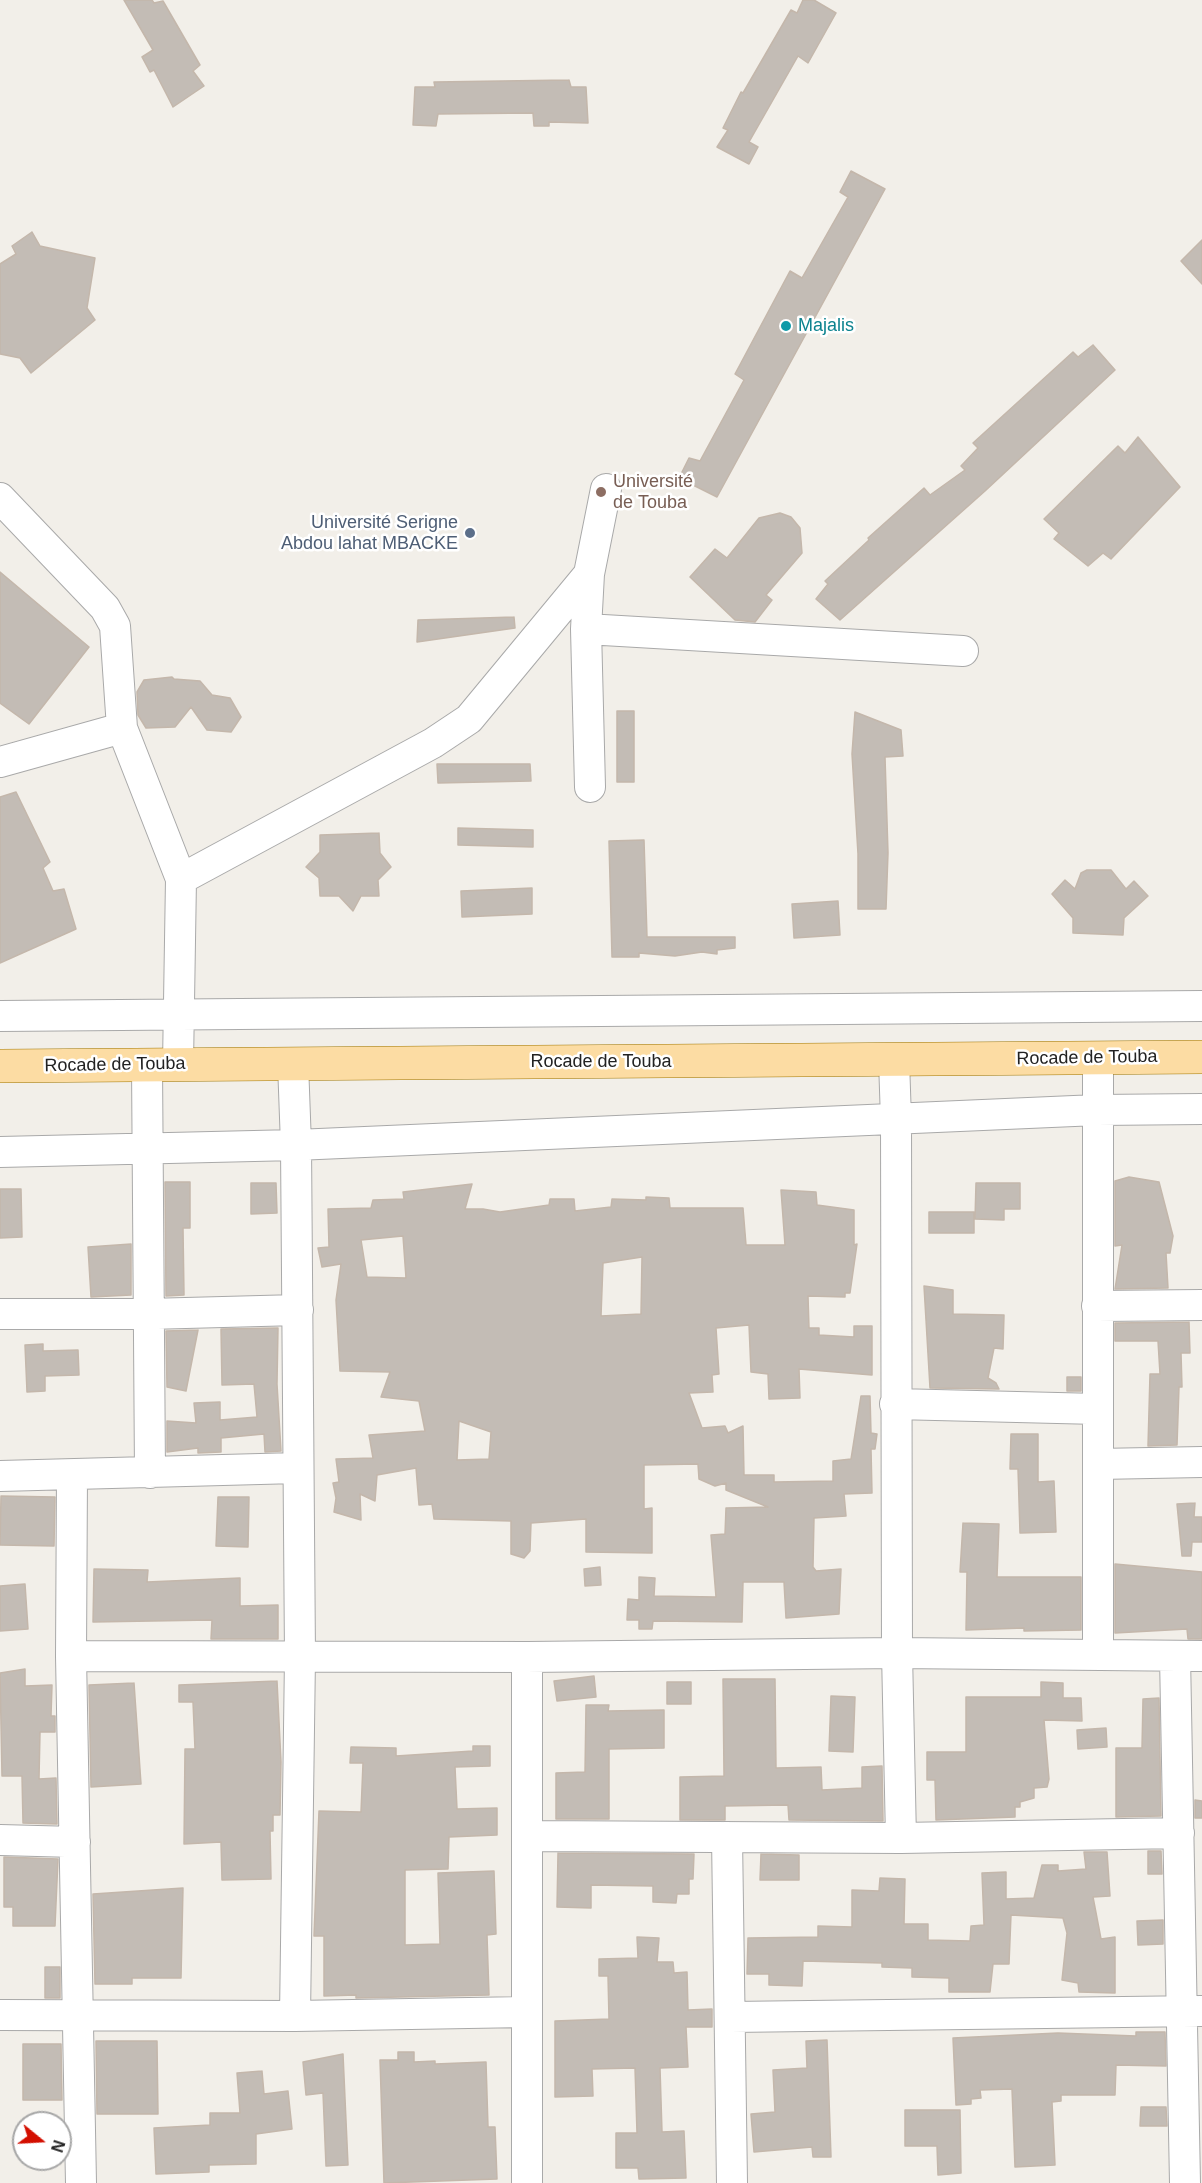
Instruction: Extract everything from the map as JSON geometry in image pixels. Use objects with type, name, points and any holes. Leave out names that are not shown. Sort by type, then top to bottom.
[{"type":"main road","name":"Rocade de Touba","points":[[0,1066],[1202,1056]]},
{"type":"street","points":[[590,787],[586,629],[589,574],[606,489]]},
{"type":"street","points":[[0,498],[105,608],[115,626],[122,728],[182,879],[180,1014],[162,1065],[145,1147],[150,1473]]},
{"type":"street","points":[[182,879],[433,743],[469,719],[589,574]]},
{"type":"street","points":[[586,629],[963,651]]},
{"type":"street","points":[[0,762],[122,728]]},
{"type":"street","points":[[0,1016],[1202,1006]]},
{"type":"street","points":[[1098,1058],[1098,1655]]},
{"type":"street","points":[[894,1060],[897,1653],[901,1838]]},
{"type":"street","points":[[293,1063],[298,1310],[297,1468],[300,1657],[295,2016]]},
{"type":"street","points":[[0,1152],[296,1145],[1097,1110],[1202,1109]]},
{"type":"street","points":[[1097,1306],[1202,1305]]},
{"type":"street","points":[[0,1314],[147,1314],[298,1310]]},
{"type":"street","points":[[895,1404],[1098,1409]]},
{"type":"street","points":[[1098,1464],[1202,1462]]},
{"type":"street","points":[[0,1476],[297,1468]]},
{"type":"street","points":[[72,1475],[71,1656],[81,2183]]},
{"type":"street","points":[[71,1656],[527,1657],[897,1653],[1189,1656],[1179,1833],[1191,2011],[1185,2183]]},
{"type":"street","points":[[527,1657],[527,2183]]},
{"type":"street","points":[[528,1836],[901,1838],[1179,1833]]},
{"type":"street","points":[[727,1837],[732,2183]]},
{"type":"street","points":[[0,1840],[75,1842]]},
{"type":"street","points":[[731,2017],[1191,2011]]},
{"type":"street","points":[[0,2015],[295,2016],[526,2012]]},
{"type":"building","points":[[124,0],[152,0],[154,3],[163,1],[200,65],[193,71],[204,86],[173,107],[154,70],[150,72],[142,57],[153,50]]},
{"type":"building","points":[[803,0],[814,0],[836,13],[808,63],[798,56],[749,142],[758,147],[749,164],[717,147],[728,130],[723,128],[741,92],[743,93],[791,10],[797,13]]},
{"type":"building","points":[[569,80],[571,87],[586,87],[588,123],[549,122],[549,126],[534,126],[533,113],[438,114],[436,126],[413,125],[415,87],[435,87],[434,82]]},
{"type":"building","name":"Majalis","points":[[851,171],[885,189],[717,497],[679,478],[689,458],[700,461],[744,380],[735,374],[790,271],[802,278],[848,197],[840,192]]},
{"type":"building","points":[[32,232],[40,246],[95,258],[87,308],[95,320],[31,373],[20,358],[0,354],[0,264],[16,254],[12,246]]},
{"type":"building","points":[[1202,240],[1202,284],[1181,261]]},
{"type":"building","points":[[1093,345],[1115,370],[985,491],[840,620],[816,599],[828,584],[825,581],[869,540],[868,538],[924,488],[930,495],[965,470],[961,466],[978,448],[973,443],[1073,352],[1078,357]]},
{"type":"building","points":[[1138,437],[1180,487],[1111,559],[1103,553],[1088,566],[1054,539],[1059,533],[1044,519],[1118,446],[1125,453]]},
{"type":"building","points":[[780,513],[791,517],[800,528],[802,553],[766,595],[772,600],[755,622],[735,620],[690,577],[715,549],[727,558],[759,518]]},
{"type":"building","points":[[0,572],[89,647],[29,724],[0,703]]},
{"type":"building","points":[[514,617],[515,628],[417,642],[418,620]]},
{"type":"building","points":[[172,677],[200,681],[212,695],[230,698],[241,717],[231,732],[207,730],[191,707],[175,727],[146,728],[138,715],[137,692],[144,680]]},
{"type":"building","points":[[617,711],[634,711],[634,782],[617,782]]},
{"type":"building","points":[[855,712],[901,730],[903,756],[885,757],[888,853],[886,909],[858,909],[858,854],[852,754]]},
{"type":"building","points":[[437,764],[530,764],[531,781],[438,783]]},
{"type":"building","points":[[16,792],[50,862],[43,868],[53,891],[64,889],[76,929],[0,963],[0,797]]},
{"type":"building","points":[[458,828],[533,830],[533,847],[458,845]]},
{"type":"building","points":[[379,833],[380,853],[391,867],[378,880],[379,896],[361,896],[353,911],[339,896],[320,896],[319,878],[306,867],[320,852],[320,835]]},
{"type":"building","points":[[644,840],[647,937],[735,937],[735,948],[717,950],[717,954],[702,952],[675,956],[639,953],[639,957],[612,957],[609,841]]},
{"type":"building","points":[[1087,870],[1111,870],[1126,889],[1134,881],[1148,896],[1124,918],[1123,935],[1073,933],[1073,918],[1052,894],[1065,880],[1075,889],[1081,873]]},
{"type":"building","points":[[532,888],[532,914],[462,917],[461,891]]},
{"type":"building","points":[[838,901],[840,935],[794,938],[792,904]]},
{"type":"building","points":[[1129,1177],[1159,1182],[1173,1236],[1170,1253],[1166,1253],[1168,1288],[1115,1289],[1122,1245],[1115,1246],[1115,1181]]},
{"type":"building","points":[[165,1182],[190,1182],[190,1228],[183,1228],[184,1295],[166,1296]]},
{"type":"building","points":[[251,1183],[276,1183],[277,1213],[251,1214]]},
{"type":"building","points":[[976,1183],[1020,1183],[1020,1209],[1004,1209],[1004,1220],[975,1219]]},
{"type":"building","points":[[472,1184],[465,1209],[500,1212],[549,1205],[550,1199],[574,1199],[575,1211],[611,1207],[612,1199],[646,1200],[646,1197],[669,1198],[670,1208],[743,1208],[746,1245],[785,1245],[781,1190],[816,1192],[817,1205],[854,1210],[854,1245],[857,1244],[850,1293],[845,1293],[845,1297],[808,1296],[809,1328],[819,1328],[819,1335],[854,1337],[854,1326],[872,1326],[872,1375],[799,1369],[800,1398],[769,1399],[768,1374],[751,1372],[749,1325],[716,1328],[719,1374],[712,1375],[713,1392],[689,1393],[702,1428],[725,1426],[728,1433],[743,1426],[744,1475],[774,1475],[774,1482],[833,1481],[833,1461],[851,1459],[861,1396],[870,1396],[871,1433],[877,1434],[875,1449],[871,1449],[872,1493],[844,1494],[846,1516],[814,1518],[813,1567],[816,1571],[841,1569],[839,1614],[786,1618],[784,1582],[743,1582],[742,1622],[653,1621],[652,1629],[639,1629],[639,1620],[627,1620],[628,1599],[639,1600],[639,1577],[655,1578],[654,1596],[716,1597],[711,1535],[725,1534],[726,1508],[768,1507],[726,1490],[726,1483],[715,1486],[699,1479],[698,1464],[644,1465],[644,1509],[652,1508],[652,1553],[586,1552],[586,1519],[531,1523],[530,1551],[524,1558],[511,1554],[511,1521],[434,1519],[432,1504],[419,1505],[416,1468],[377,1475],[375,1501],[360,1494],[361,1520],[334,1512],[336,1498],[333,1483],[339,1482],[336,1459],[373,1458],[369,1435],[425,1431],[419,1401],[381,1397],[390,1372],[340,1371],[336,1300],[341,1264],[322,1267],[318,1248],[329,1247],[328,1209],[371,1208],[373,1200],[404,1199],[403,1192]],"holes":[[[403,1236],[406,1278],[367,1277],[361,1240]],[[642,1257],[641,1314],[601,1316],[603,1263]],[[459,1421],[491,1432],[489,1459],[457,1460]]]},
{"type":"building","points":[[0,1189],[21,1189],[22,1237],[0,1238]]},
{"type":"building","points":[[929,1212],[974,1212],[974,1233],[929,1233]]},
{"type":"building","points":[[131,1244],[131,1295],[91,1297],[88,1247]]},
{"type":"building","points":[[924,1286],[953,1290],[953,1314],[1004,1315],[1003,1349],[994,1348],[988,1378],[996,1383],[999,1389],[930,1388]]},
{"type":"building","points":[[1189,1322],[1190,1353],[1181,1353],[1182,1387],[1179,1387],[1177,1445],[1148,1446],[1150,1374],[1160,1374],[1158,1341],[1115,1341],[1115,1323]]},
{"type":"building","points":[[278,1328],[277,1384],[281,1451],[265,1452],[264,1434],[221,1438],[221,1452],[198,1453],[198,1448],[167,1452],[167,1421],[196,1423],[194,1403],[220,1402],[220,1420],[257,1417],[254,1384],[222,1385],[221,1329]]},
{"type":"building","points":[[198,1330],[186,1391],[167,1387],[166,1331]]},
{"type":"building","points":[[43,1344],[43,1351],[78,1350],[79,1375],[45,1376],[45,1391],[27,1392],[25,1345]]},
{"type":"building","points":[[1067,1377],[1081,1377],[1081,1391],[1067,1391]]},
{"type":"building","points":[[1011,1434],[1038,1434],[1038,1482],[1054,1481],[1056,1532],[1020,1533],[1018,1469],[1010,1469]]},
{"type":"building","points":[[1,1496],[55,1497],[54,1546],[0,1545]]},
{"type":"building","points":[[218,1497],[249,1497],[248,1547],[216,1546]]},
{"type":"building","points":[[1195,1503],[1194,1517],[1202,1517],[1202,1542],[1192,1542],[1191,1556],[1182,1556],[1177,1504]]},
{"type":"building","points":[[963,1523],[999,1524],[997,1577],[1081,1577],[1081,1630],[1024,1631],[1024,1628],[966,1630],[967,1572],[960,1572]]},
{"type":"building","points":[[1115,1564],[1202,1572],[1202,1639],[1188,1639],[1187,1629],[1115,1633]]},
{"type":"building","points":[[600,1567],[601,1585],[585,1586],[584,1569]]},
{"type":"building","points":[[94,1569],[148,1570],[147,1582],[240,1578],[240,1606],[278,1605],[278,1639],[211,1639],[212,1620],[93,1622]]},
{"type":"building","points":[[25,1584],[28,1629],[0,1631],[0,1586]]},
{"type":"building","points":[[25,1669],[25,1686],[52,1685],[51,1716],[55,1716],[55,1732],[40,1732],[39,1779],[56,1778],[57,1824],[23,1823],[22,1776],[2,1776],[0,1673]]},
{"type":"building","points":[[594,1676],[596,1697],[557,1701],[554,1681]]},
{"type":"building","points":[[723,1679],[775,1679],[776,1768],[821,1767],[822,1790],[862,1788],[862,1767],[882,1766],[883,1821],[789,1820],[788,1805],[725,1806],[725,1820],[680,1820],[680,1777],[724,1776]]},
{"type":"building","points":[[277,1681],[281,1762],[280,1815],[273,1815],[273,1831],[270,1831],[271,1879],[222,1880],[221,1842],[184,1844],[185,1749],[195,1749],[193,1702],[179,1702],[179,1685]]},
{"type":"building","points":[[667,1682],[691,1682],[691,1704],[667,1704]]},
{"type":"building","points":[[1041,1682],[1063,1683],[1063,1698],[1081,1698],[1082,1721],[1044,1720],[1049,1779],[1047,1787],[1034,1788],[1034,1798],[1020,1802],[1020,1807],[1015,1807],[1015,1817],[936,1820],[935,1780],[927,1780],[927,1752],[966,1752],[966,1697],[1041,1697]]},
{"type":"building","points":[[134,1683],[141,1784],[91,1787],[89,1685]]},
{"type":"building","points":[[831,1696],[855,1697],[853,1752],[829,1751]]},
{"type":"building","points":[[1159,1698],[1161,1816],[1116,1817],[1116,1748],[1142,1748],[1143,1699]]},
{"type":"building","points":[[586,1705],[609,1705],[608,1711],[664,1710],[664,1748],[609,1749],[609,1819],[556,1819],[556,1773],[585,1772]]},
{"type":"building","points":[[1106,1728],[1107,1747],[1078,1749],[1077,1730]]},
{"type":"building","points":[[473,1746],[490,1746],[490,1766],[455,1767],[457,1809],[497,1808],[497,1835],[449,1837],[448,1869],[405,1870],[405,1945],[440,1944],[438,1873],[494,1871],[496,1934],[487,1935],[489,1995],[356,1998],[356,1995],[324,1996],[324,1936],[314,1936],[319,1811],[361,1812],[363,1763],[350,1763],[351,1747],[396,1748],[396,1756],[473,1751]]},
{"type":"building","points":[[1195,1800],[1202,1801],[1202,1818],[1195,1818]]},
{"type":"building","points":[[1148,1851],[1161,1851],[1162,1874],[1148,1874]]},
{"type":"building","points":[[1084,1852],[1107,1852],[1110,1896],[1093,1897],[1101,1939],[1115,1937],[1115,1993],[1079,1992],[1078,1983],[1062,1980],[1067,1933],[1063,1918],[1011,1915],[1009,1964],[993,1964],[990,1992],[949,1992],[949,1978],[912,1977],[912,1968],[882,1967],[882,1963],[803,1961],[802,1986],[769,1985],[769,1974],[747,1974],[748,1938],[818,1937],[818,1926],[852,1927],[852,1890],[879,1891],[880,1878],[905,1879],[904,1924],[928,1924],[928,1940],[970,1941],[971,1926],[984,1925],[982,1873],[1006,1872],[1006,1899],[1034,1898],[1042,1865],[1058,1865],[1058,1871],[1086,1869]]},
{"type":"building","points":[[558,1853],[694,1854],[693,1879],[689,1879],[689,1894],[677,1894],[676,1903],[653,1902],[653,1886],[591,1885],[591,1908],[557,1907]]},
{"type":"building","points":[[761,1854],[799,1855],[799,1880],[760,1880]]},
{"type":"building","points":[[4,1857],[58,1859],[55,1926],[13,1926],[13,1907],[4,1907]]},
{"type":"building","points":[[183,1888],[181,1978],[132,1978],[132,1984],[95,1984],[93,1894]]},
{"type":"building","points":[[1163,1920],[1163,1944],[1138,1945],[1137,1921]]},
{"type":"building","points":[[637,1937],[659,1938],[657,1962],[673,1962],[674,1973],[687,1972],[688,2010],[712,2009],[712,2027],[686,2027],[688,2067],[660,2068],[662,2132],[684,2131],[686,2178],[639,2179],[638,2168],[616,2168],[616,2133],[637,2133],[635,2068],[592,2069],[593,2096],[555,2097],[555,2021],[609,2019],[608,1976],[599,1976],[599,1959],[638,1958]]},
{"type":"building","points":[[45,1967],[60,1967],[60,1998],[45,1998]]},
{"type":"building","points":[[1136,2032],[1165,2032],[1166,2066],[1116,2065],[1115,2095],[1061,2095],[1061,2101],[1052,2102],[1055,2165],[1015,2167],[1012,2089],[980,2090],[981,2098],[971,2099],[971,2104],[956,2105],[953,2038],[1058,2033],[1136,2036]]},
{"type":"building","points":[[827,2040],[831,2157],[813,2157],[812,2147],[754,2152],[751,2114],[775,2112],[773,2070],[807,2068],[806,2041]]},
{"type":"building","points":[[96,2041],[157,2041],[158,2114],[97,2114]]},
{"type":"building","points":[[23,2044],[61,2044],[62,2100],[23,2100]]},
{"type":"building","points":[[398,2052],[414,2052],[414,2062],[435,2061],[435,2064],[486,2062],[488,2127],[495,2127],[497,2179],[384,2183],[380,2060],[398,2060]]},
{"type":"building","points":[[343,2054],[348,2165],[326,2166],[323,2093],[306,2095],[303,2062]]},
{"type":"building","points":[[262,2071],[264,2094],[288,2091],[292,2129],[256,2134],[256,2164],[209,2165],[209,2172],[156,2174],[154,2128],[210,2125],[210,2113],[240,2113],[237,2073]]},
{"type":"building","points":[[1141,2107],[1166,2107],[1167,2126],[1140,2126]]},
{"type":"building","points":[[905,2110],[960,2110],[961,2173],[938,2175],[937,2146],[905,2146]]},
{"type":"place","name":"Majalis","points":[[786,326]]},
{"type":"place","name":"Université de Touba","points":[[601,492]]},
{"type":"place","name":"Université Serigne Abdou lahat MBACKE","points":[[470,533]]}]
